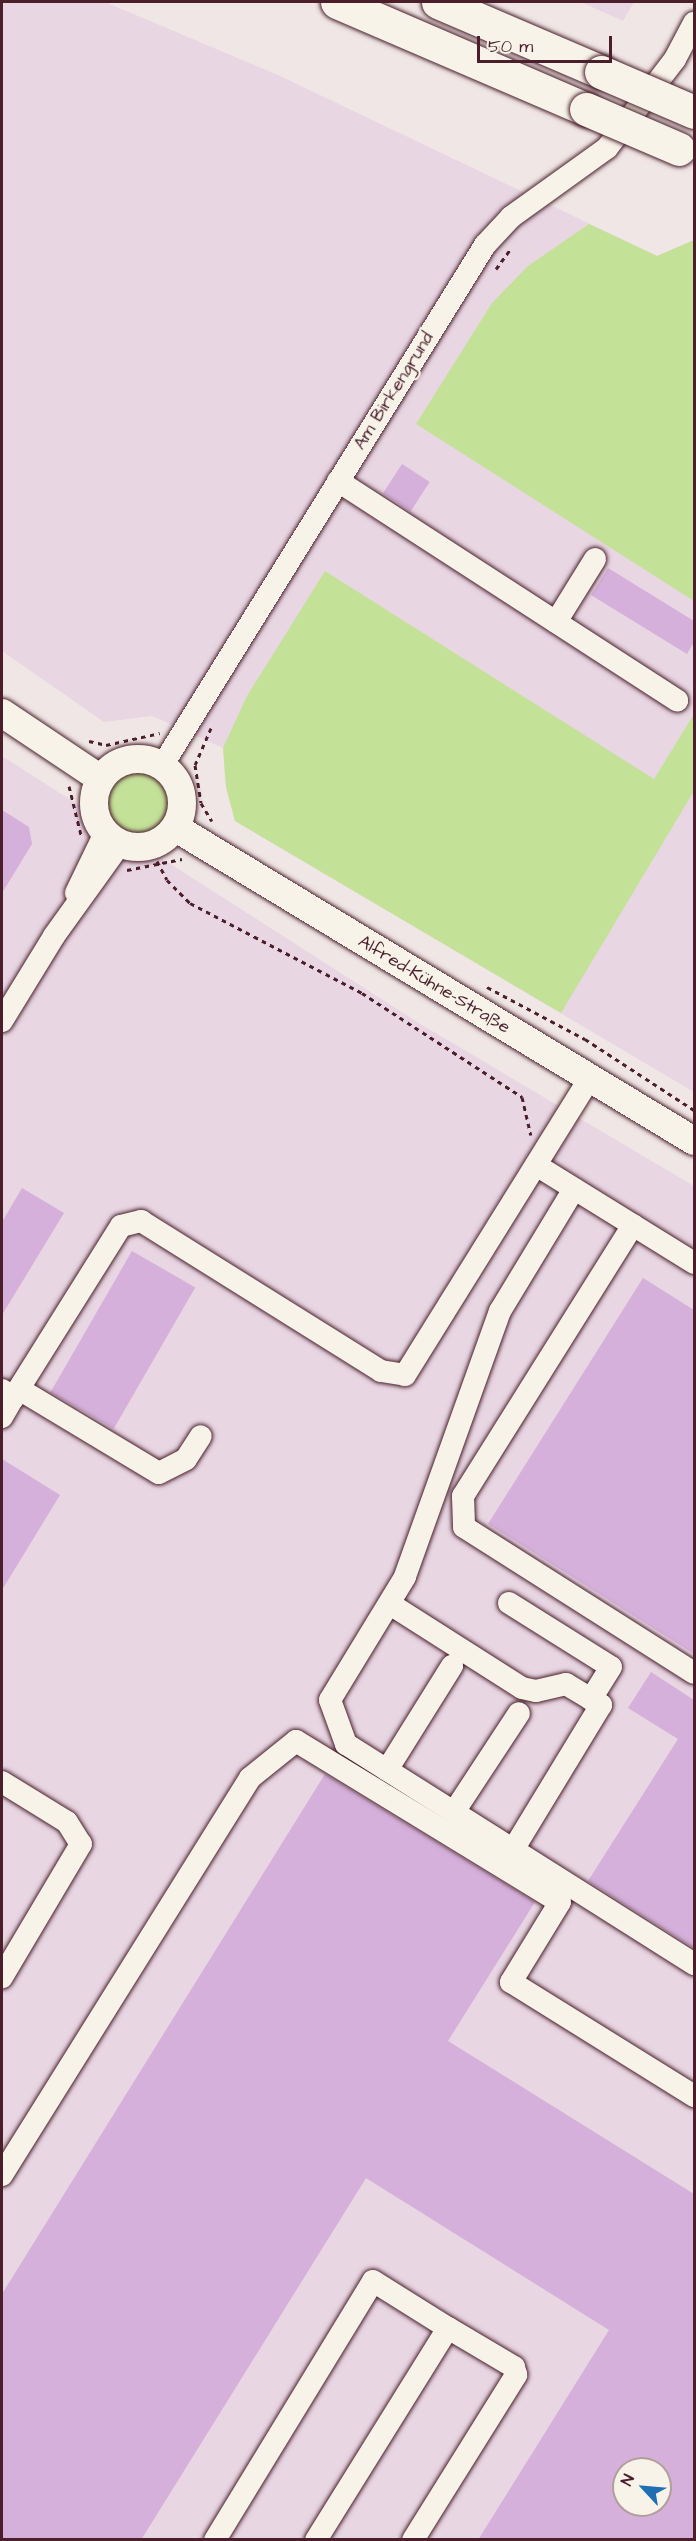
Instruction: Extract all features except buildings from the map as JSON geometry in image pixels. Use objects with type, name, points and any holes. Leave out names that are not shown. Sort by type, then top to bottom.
[{"type":"highway","points":[[338,2],[687,153]]},
{"type":"highway","points":[[438,2],[694,112]]},
{"type":"main road","points":[[2,712],[101,779]]},
{"type":"main road","points":[[129,760],[162,766],[182,794],[176,828],[151,846],[102,839],[94,806],[101,779],[129,760]]},
{"type":"main road","name":"Alfred-Kühne-Straße","points":[[176,828],[694,1141]]},
{"type":"street","name":"Am Birkengrund","points":[[162,766],[485,245],[511,217],[607,148],[675,59],[694,23]]},
{"type":"street","points":[[338,481],[677,700]]},
{"type":"street","points":[[556,622],[596,559]]},
{"type":"street","points":[[2,1021],[66,917],[102,839]]},
{"type":"street","points":[[2,1417],[11,1392],[121,1226],[141,1221],[381,1371],[405,1375],[590,1078]]},
{"type":"street","points":[[536,1165],[694,1263]]},
{"type":"street","points":[[574,1189],[500,1311],[405,1577],[330,1700],[346,1744],[694,1964]]},
{"type":"street","points":[[633,1225],[463,1496],[464,1527],[694,1673]]},
{"type":"street","points":[[11,1392],[159,1473],[186,1459],[201,1436]]},
{"type":"street","points":[[509,1603],[610,1667],[591,1698]]},
{"type":"street","points":[[390,1604],[522,1688],[536,1691],[566,1684],[601,1705],[513,1850]]},
{"type":"street","points":[[387,1770],[452,1666]]},
{"type":"street","points":[[454,1812],[519,1713]]},
{"type":"street","points":[[3,2168],[250,1778],[296,1741],[560,1902],[511,1982],[694,2096]]},
{"type":"street","points":[[2,1782],[67,1821],[81,1844],[2,1977]]},
{"type":"street","points":[[215,2540],[373,2281],[514,2367],[516,2375],[413,2540]]},
{"type":"street","points":[[316,2540],[448,2328]]},
{"type":"path","points":[[492,275],[512,248]]},
{"type":"path","points":[[211,820],[201,803],[195,765],[214,724]]},
{"type":"path","points":[[92,743],[163,735]]},
{"type":"path","points":[[70,777],[67,782],[102,839]]},
{"type":"path","points":[[118,873],[157,861],[189,855]]},
{"type":"path","points":[[157,861],[166,880],[190,903],[362,993],[522,1097],[532,1139]]},
{"type":"shaded area","points":[[2,2],[105,2],[280,76],[657,256],[694,240],[694,1092],[235,821],[226,787],[223,748],[152,716],[104,722],[2,651]]},
{"type":"shaded area","points":[[581,2],[634,2],[623,21]]},
{"type":"shaded area","points":[[2,756],[422,1025],[694,1186],[694,2539],[2,2539]]},
{"type":"green space","points":[[589,224],[657,256],[694,240],[694,601],[416,424],[492,303],[528,266]]},
{"type":"green space","points":[[325,571],[654,779],[694,714],[694,791],[561,1013],[235,821],[226,787],[223,748],[247,696]]},
{"type":"green space","points":[[144,768],[157,774],[166,783],[170,789],[172,803],[170,817],[162,828],[151,836],[130,838],[112,828],[104,817],[102,796],[112,778],[123,770]]}]
